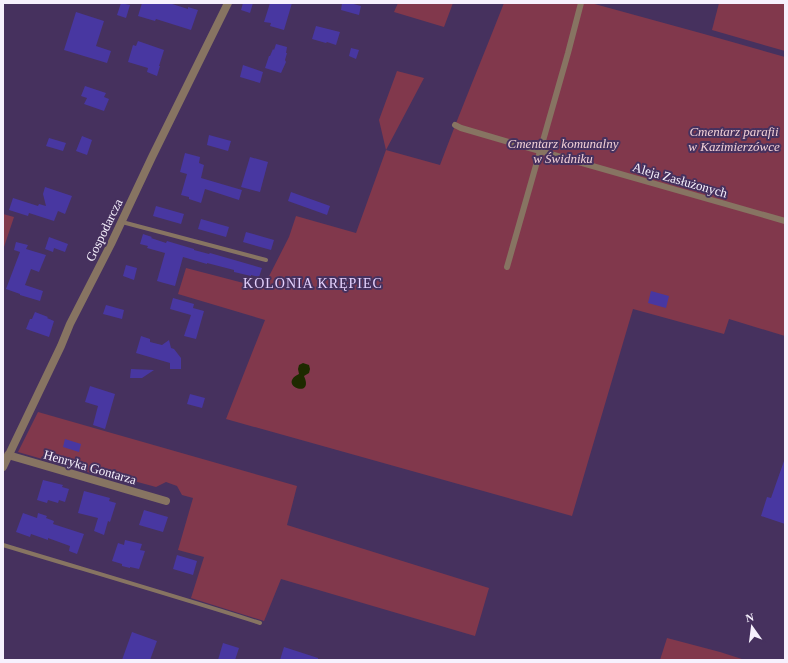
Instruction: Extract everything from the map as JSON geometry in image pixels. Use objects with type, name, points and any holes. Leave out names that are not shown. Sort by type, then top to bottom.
[{"type":"street","name":"Gospodarcza","points":[[3,467],[70,324],[112,244],[152,157],[228,3]]},
{"type":"street","points":[[507,267],[581,3]]},
{"type":"street","name":"Aleja Zasłużonych","points":[[455,125],[540,151],[785,221]]},
{"type":"street","name":"Henryka Gontarza","points":[[8,455],[166,501]]},
{"type":"lane","points":[[122,222],[266,260]]},
{"type":"lane","points":[[3,545],[260,623]]},
{"type":"green space","points":[[398,3],[453,3],[444,27],[394,12]]},
{"type":"green space","points":[[504,3],[591,3],[785,57],[785,336],[729,319],[724,334],[633,309],[572,516],[226,419],[265,320],[178,294],[186,268],[263,288],[289,237],[296,216],[356,233],[386,150],[440,165]]},
{"type":"green space","points":[[719,3],[785,4],[785,51],[712,30]]},
{"type":"green space","points":[[397,71],[424,78],[386,150],[379,120]]},
{"type":"green space","points":[[3,214],[14,217],[4,247],[3,247]]},
{"type":"green space","points":[[38,412],[297,486],[287,525],[489,588],[475,636],[281,579],[264,621],[191,598],[204,557],[178,550],[193,498],[182,495],[177,486],[166,482],[156,487],[119,477],[101,476],[18,452]]},
{"type":"green space","points":[[667,638],[720,652],[745,660],[660,660]]},
{"type":"shaded area","points":[[303,363],[309,365],[310,369],[309,373],[304,376],[306,383],[305,387],[301,389],[293,386],[292,382],[293,378],[299,374],[299,365]]},
{"type":"building","points":[[121,3],[130,5],[126,18],[117,15]]},
{"type":"building","points":[[142,3],[169,3],[188,9],[188,7],[198,10],[191,30],[156,19],[155,21],[138,16]]},
{"type":"building","points":[[243,3],[253,3],[250,13],[241,10]]},
{"type":"building","points":[[270,3],[292,3],[284,30],[270,26],[271,23],[264,22]]},
{"type":"building","points":[[342,3],[350,3],[361,6],[359,15],[341,10]]},
{"type":"building","points":[[76,12],[104,21],[96,46],[111,51],[107,63],[64,50]]},
{"type":"building","points":[[316,26],[340,32],[336,45],[312,39]]},
{"type":"building","points":[[138,41],[164,50],[157,76],[147,72],[148,68],[128,62],[133,45],[136,46]]},
{"type":"building","points":[[276,44],[287,47],[286,62],[281,73],[265,68],[269,56],[273,49],[274,50]]},
{"type":"building","points":[[351,48],[359,50],[356,59],[349,56]]},
{"type":"building","points":[[243,65],[263,72],[260,83],[240,77]]},
{"type":"building","points":[[85,86],[106,93],[104,97],[109,99],[104,111],[84,104],[87,98],[81,96]]},
{"type":"building","points":[[209,135],[231,141],[228,151],[207,145]]},
{"type":"building","points":[[82,136],[92,140],[87,155],[76,151]]},
{"type":"building","points":[[49,138],[66,143],[63,151],[46,146]]},
{"type":"building","points":[[185,153],[200,157],[199,163],[204,165],[201,178],[242,190],[239,200],[205,189],[201,203],[181,195],[187,174],[180,172]]},
{"type":"building","points":[[250,157],[268,162],[260,192],[241,187]]},
{"type":"building","points":[[45,187],[72,196],[65,214],[58,211],[54,221],[29,213],[28,216],[9,210],[13,198],[38,206],[39,204],[46,206],[43,194]]},
{"type":"building","points":[[291,192],[330,206],[327,215],[288,201]]},
{"type":"building","points":[[156,206],[184,214],[181,224],[153,216]]},
{"type":"building","points":[[201,219],[229,227],[226,237],[198,229]]},
{"type":"building","points":[[246,232],[274,240],[271,250],[243,242]]},
{"type":"building","points":[[143,234],[166,243],[167,241],[194,250],[262,268],[259,277],[251,276],[234,272],[234,270],[183,257],[175,286],[157,281],[165,253],[147,248],[148,246],[140,244]]},
{"type":"building","points":[[49,237],[68,244],[65,252],[54,248],[53,252],[45,249]]},
{"type":"building","points":[[16,242],[28,245],[26,249],[46,255],[39,272],[31,269],[25,285],[43,291],[40,301],[6,289],[20,252],[14,250]]},
{"type":"building","points":[[126,265],[137,268],[134,280],[123,276]]},
{"type":"building","points":[[651,291],[669,296],[666,308],[648,303]]},
{"type":"building","points":[[173,298],[194,304],[193,308],[204,311],[196,339],[184,336],[191,315],[170,309]]},
{"type":"building","points":[[106,305],[124,310],[122,319],[103,314]]},
{"type":"building","points":[[35,312],[54,321],[49,337],[26,329]]},
{"type":"building","points":[[141,336],[150,339],[150,342],[162,345],[169,340],[171,348],[174,349],[181,358],[181,369],[170,369],[170,363],[136,353]]},
{"type":"building","points":[[131,369],[154,370],[142,378],[130,378]]},
{"type":"building","points":[[90,386],[115,394],[105,429],[93,425],[98,406],[85,402]]},
{"type":"building","points":[[190,394],[205,398],[202,408],[187,404]]},
{"type":"building","points":[[65,439],[81,444],[79,452],[63,447]]},
{"type":"building","points":[[784,461],[785,524],[761,516],[767,497],[771,498]]},
{"type":"building","points":[[43,480],[63,485],[62,487],[69,489],[65,502],[59,500],[58,503],[48,500],[47,503],[37,500]]},
{"type":"building","points":[[84,491],[110,498],[109,501],[116,503],[104,535],[94,531],[98,518],[78,513]]},
{"type":"building","points":[[144,510],[168,517],[163,532],[139,525]]},
{"type":"building","points":[[23,513],[37,518],[38,513],[47,516],[46,518],[54,521],[53,524],[84,534],[77,554],[69,551],[70,546],[48,538],[48,540],[31,534],[30,537],[16,532]]},
{"type":"building","points":[[125,540],[142,544],[140,550],[145,551],[139,569],[122,566],[122,564],[112,561],[118,543],[124,545]]},
{"type":"building","points":[[177,555],[197,561],[193,575],[173,569]]},
{"type":"building","points":[[132,632],[157,641],[150,660],[122,660]]},
{"type":"building","points":[[223,643],[239,648],[235,660],[218,660]]},
{"type":"building","points":[[284,647],[318,658],[318,660],[280,660]]},
{"type":"district","name":"KOLONIA KRĘPIEC","points":[[313,283]]},
{"type":"park label","name":"Cmentarz parafii w Kazimierzówce","points":[[734,138]]},
{"type":"park label","name":"Cmentarz komunalny w Świdniku","points":[[563,150]]}]
